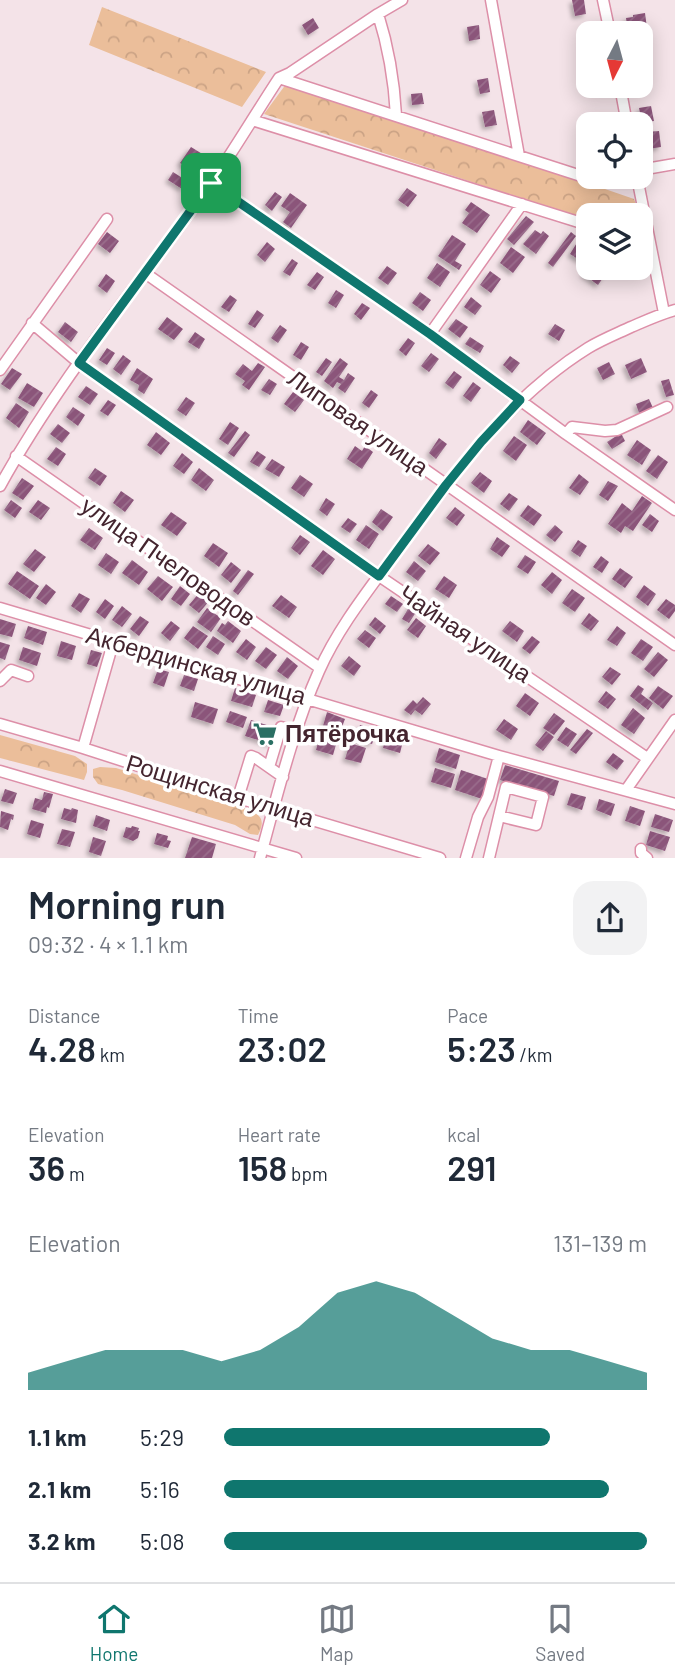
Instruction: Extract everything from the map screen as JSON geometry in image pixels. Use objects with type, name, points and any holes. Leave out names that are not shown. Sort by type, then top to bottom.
[{"type":"street","points":[[0,486],[16,456],[79,363],[211,183],[279,78],[290,74],[402,0]]},
{"type":"street","points":[[491,0],[519,156]]},
{"type":"street","points":[[603,0],[607,21]]},
{"type":"street","points":[[378,14],[394,79],[396,116]]},
{"type":"street","points":[[279,78],[576,174]]},
{"type":"street","points":[[252,120],[576,221]]},
{"type":"street","points":[[653,168],[675,164]]},
{"type":"street","points":[[211,183],[430,334],[675,510]]},
{"type":"street","points":[[430,334],[522,204]]},
{"type":"street","points":[[0,370],[107,219]]},
{"type":"street","points":[[261,853],[307,699],[320,668],[344,625],[446,485],[520,400],[590,347],[670,311],[653,262]]},
{"type":"street","name":"Липовая улица","points":[[145,273],[675,645]]},
{"type":"street","name":"Чайная улица","points":[[32,324],[79,363],[379,576],[647,758]]},
{"type":"street","points":[[566,434],[572,427],[618,430],[667,407]]},
{"type":"street","name":"улица Пчеловодов","points":[[16,456],[320,668]]},
{"type":"street","name":"Акбердинская улица","points":[[0,608],[499,756],[675,804]]},
{"type":"street","points":[[83,748],[113,643]]},
{"type":"street","points":[[0,681],[11,670],[28,676]]},
{"type":"street","points":[[626,790],[675,720]]},
{"type":"street","name":"Рощинская улица","points":[[0,724],[440,858]]},
{"type":"street","points":[[269,767],[281,727],[297,731]]},
{"type":"street","points":[[238,798],[251,756],[283,777]]},
{"type":"street","points":[[466,858],[478,817],[488,797],[499,756]]},
{"type":"street","points":[[0,771],[261,853],[296,858]]},
{"type":"street","points":[[489,858],[499,816],[506,787],[543,797],[536,825],[499,816]]},
{"type":"green space","points":[[102,7],[266,72],[242,107],[89,45]]},
{"type":"green space","points":[[289,80],[576,179],[576,189],[605,189],[634,199],[636,203],[576,203],[576,216],[264,114]]},
{"type":"green space","points":[[0,735],[75,756],[87,764],[84,780],[0,758]]},
{"type":"green space","points":[[116,768],[244,808],[260,817],[261,829],[258,835],[250,834],[235,825],[98,784],[93,777],[93,769]]},
{"type":"building","points":[[572,0],[584,0],[586,14],[575,16]]},
{"type":"building","points":[[645,13],[646,21],[626,21],[626,18]]},
{"type":"building","points":[[313,18],[319,28],[308,35],[302,25]]},
{"type":"building","points":[[479,25],[480,39],[469,41],[467,27]]},
{"type":"building","points":[[488,78],[490,92],[480,94],[477,80]]},
{"type":"building","points":[[422,93],[424,104],[412,105],[411,94]]},
{"type":"building","points":[[651,106],[652,112],[640,112],[639,108]]},
{"type":"building","points":[[494,110],[497,125],[485,127],[482,112]]},
{"type":"building","points":[[653,131],[659,131],[661,147],[653,148]]},
{"type":"building","points":[[191,147],[204,155],[193,171],[180,163]]},
{"type":"building","points":[[173,172],[187,181],[182,189],[168,180]]},
{"type":"building","points":[[407,188],[417,195],[408,207],[398,200]]},
{"type":"building","points":[[275,192],[282,197],[272,211],[265,205]]},
{"type":"building","points":[[290,193],[307,205],[291,228],[283,222],[290,212],[281,206]]},
{"type":"building","points":[[471,202],[490,215],[477,233],[462,223],[469,213],[465,210]]},
{"type":"building","points":[[526,216],[534,222],[514,245],[507,239]]},
{"type":"building","points":[[535,230],[541,234],[543,231],[549,236],[536,254],[523,244]]},
{"type":"building","points":[[107,232],[119,241],[110,253],[98,244]]},
{"type":"building","points":[[571,232],[576,236],[553,267],[548,263]]},
{"type":"building","points":[[452,235],[466,244],[455,261],[462,265],[459,270],[438,256]]},
{"type":"building","points":[[267,242],[275,249],[265,262],[257,255]]},
{"type":"building","points":[[576,244],[576,258],[570,254]]},
{"type":"building","points":[[511,247],[525,257],[513,273],[500,263]]},
{"type":"building","points":[[292,259],[298,263],[290,276],[283,272]]},
{"type":"building","points":[[437,263],[450,272],[440,287],[427,278]]},
{"type":"building","points":[[387,266],[397,273],[388,285],[378,278]]},
{"type":"building","points":[[490,271],[501,279],[491,293],[480,285]]},
{"type":"building","points":[[317,272],[324,277],[315,290],[307,285]]},
{"type":"building","points":[[106,274],[115,281],[107,293],[98,286]]},
{"type":"building","points":[[336,290],[344,295],[336,308],[328,303]]},
{"type":"building","points":[[420,292],[431,300],[423,311],[412,303]]},
{"type":"building","points":[[230,295],[237,300],[229,312],[221,307]]},
{"type":"building","points":[[471,297],[482,306],[475,315],[464,307]]},
{"type":"building","points":[[362,303],[370,308],[361,320],[354,314]]},
{"type":"building","points":[[257,310],[264,315],[255,328],[248,324]]},
{"type":"building","points":[[167,317],[183,329],[174,340],[158,329]]},
{"type":"building","points":[[456,319],[468,327],[460,338],[448,329]]},
{"type":"building","points":[[65,322],[78,332],[71,342],[58,332]]},
{"type":"building","points":[[555,324],[565,330],[559,341],[548,334]]},
{"type":"building","points":[[280,325],[287,330],[278,343],[271,338]]},
{"type":"building","points":[[195,332],[205,339],[199,349],[188,342]]},
{"type":"building","points":[[470,337],[484,346],[480,353],[465,344]]},
{"type":"building","points":[[408,338],[415,343],[406,356],[399,350]]},
{"type":"building","points":[[301,342],[309,347],[301,360],[293,355]]},
{"type":"building","points":[[107,348],[115,353],[107,365],[99,360]]},
{"type":"building","points":[[431,353],[439,359],[429,372],[421,366]]},
{"type":"building","points":[[123,355],[131,361],[121,375],[113,369]]},
{"type":"building","points":[[510,356],[520,363],[512,373],[503,365]]},
{"type":"building","points":[[326,358],[332,362],[322,376],[316,372]]},
{"type":"building","points":[[340,358],[348,364],[339,377],[344,380],[348,373],[355,378],[345,393],[338,388],[341,384],[337,382],[333,388],[324,381]]},
{"type":"building","points":[[641,358],[647,372],[631,379],[625,365]]},
{"type":"building","points":[[609,362],[615,374],[603,380],[597,368]]},
{"type":"building","points":[[258,363],[265,367],[249,390],[242,385],[245,381],[235,374],[243,364],[252,371]]},
{"type":"building","points":[[12,368],[22,374],[10,390],[1,384]]},
{"type":"building","points":[[137,368],[153,379],[144,394],[138,390],[139,385],[130,380]]},
{"type":"building","points":[[454,371],[462,377],[453,389],[445,383]]},
{"type":"building","points":[[269,379],[277,384],[270,395],[261,390]]},
{"type":"building","points":[[669,379],[674,395],[666,397],[661,381]]},
{"type":"building","points":[[473,382],[481,388],[471,402],[463,396]]},
{"type":"building","points":[[27,383],[43,393],[34,407],[18,398]]},
{"type":"building","points":[[86,386],[98,394],[90,405],[78,397]]},
{"type":"building","points":[[371,390],[378,395],[369,408],[362,403]]},
{"type":"building","points":[[293,392],[304,400],[295,412],[284,404]]},
{"type":"building","points":[[186,397],[195,403],[186,416],[177,410]]},
{"type":"building","points":[[649,399],[653,408],[639,413],[636,404]]},
{"type":"building","points":[[108,400],[116,405],[108,416],[100,411]]},
{"type":"building","points":[[16,403],[29,412],[19,428],[6,418]]},
{"type":"building","points":[[73,407],[85,415],[78,426],[66,417]]},
{"type":"building","points":[[528,420],[546,433],[537,445],[520,432]]},
{"type":"building","points":[[230,422],[239,428],[228,445],[219,439]]},
{"type":"building","points":[[58,424],[70,433],[62,443],[50,434]]},
{"type":"building","points":[[245,431],[250,435],[234,457],[228,453]]},
{"type":"building","points":[[156,432],[170,443],[161,455],[147,445]]},
{"type":"building","points":[[621,433],[625,441],[612,449],[607,442]]},
{"type":"building","points":[[514,436],[527,445],[516,461],[503,451]]},
{"type":"building","points":[[439,438],[447,444],[436,459],[429,453]]},
{"type":"building","points":[[637,440],[651,450],[642,465],[627,455]]},
{"type":"building","points":[[355,446],[362,451],[365,446],[373,452],[362,469],[347,459]]},
{"type":"building","points":[[56,447],[66,454],[58,466],[47,459]]},
{"type":"building","points":[[257,451],[266,457],[259,467],[250,462]]},
{"type":"building","points":[[182,453],[193,462],[184,474],[173,466]]},
{"type":"building","points":[[658,455],[668,462],[657,479],[646,471]]},
{"type":"building","points":[[272,459],[285,467],[279,477],[265,469]]},
{"type":"building","points":[[95,468],[107,476],[100,486],[88,478]]},
{"type":"building","points":[[199,468],[214,480],[206,491],[191,480]]},
{"type":"building","points":[[480,472],[492,481],[484,493],[471,483]]},
{"type":"building","points":[[579,474],[589,482],[580,495],[569,488]]},
{"type":"building","points":[[300,475],[313,484],[304,497],[291,488]]},
{"type":"building","points":[[22,478],[34,486],[23,500],[12,493]]},
{"type":"building","points":[[608,481],[618,486],[608,501],[599,495]]},
{"type":"building","points":[[121,491],[134,500],[125,512],[113,503]]},
{"type":"building","points":[[509,493],[518,499],[509,511],[500,504]]},
{"type":"building","points":[[642,496],[652,503],[633,531],[625,526],[621,533],[608,524],[622,503],[632,511]]},
{"type":"building","points":[[326,498],[335,504],[327,516],[319,510]]},
{"type":"building","points":[[11,500],[22,508],[15,518],[4,510]]},
{"type":"building","points":[[38,500],[50,508],[41,520],[29,512]]},
{"type":"building","points":[[528,505],[542,515],[534,526],[520,516]]},
{"type":"building","points":[[455,507],[465,515],[457,526],[446,518]]},
{"type":"building","points":[[381,509],[393,517],[383,531],[372,522]]},
{"type":"building","points":[[171,512],[187,523],[177,536],[161,525]]},
{"type":"building","points":[[650,514],[659,521],[652,532],[642,525]]},
{"type":"building","points":[[348,518],[357,524],[350,533],[341,527]]},
{"type":"building","points":[[366,525],[379,534],[369,549],[356,540]]},
{"type":"building","points":[[555,525],[563,532],[555,542],[546,535]]},
{"type":"building","points":[[89,528],[103,538],[95,550],[80,540]]},
{"type":"building","points":[[300,535],[310,542],[300,555],[291,548]]},
{"type":"building","points":[[497,537],[510,546],[502,557],[490,549]]},
{"type":"building","points":[[578,540],[587,546],[580,557],[571,551]]},
{"type":"building","points":[[213,543],[228,553],[219,567],[204,556]]},
{"type":"building","points":[[428,544],[440,553],[430,565],[418,556]]},
{"type":"building","points":[[35,549],[46,557],[34,572],[23,564]]},
{"type":"building","points":[[323,550],[335,559],[323,575],[311,566]]},
{"type":"building","points":[[106,553],[119,562],[111,574],[98,565]]},
{"type":"building","points":[[525,555],[536,562],[528,574],[517,567]]},
{"type":"building","points":[[601,556],[609,562],[602,573],[593,567]]},
{"type":"building","points":[[132,560],[148,572],[139,585],[122,573]]},
{"type":"building","points":[[414,561],[426,571],[418,581],[406,572]]},
{"type":"building","points":[[231,562],[241,570],[231,583],[221,575]]},
{"type":"building","points":[[620,568],[633,577],[625,588],[612,579]]},
{"type":"building","points":[[248,570],[254,574],[238,595],[233,591]]},
{"type":"building","points":[[17,571],[39,586],[30,599],[8,584]]},
{"type":"building","points":[[552,572],[562,580],[552,594],[541,585]]},
{"type":"building","points":[[158,576],[173,587],[162,601],[147,589]]},
{"type":"building","points":[[444,576],[457,585],[449,598],[435,589]]},
{"type":"building","points":[[46,584],[56,592],[46,605],[36,598]]},
{"type":"building","points":[[644,585],[656,594],[648,606],[636,597]]},
{"type":"building","points":[[180,586],[190,594],[181,606],[171,599]]},
{"type":"building","points":[[572,589],[585,598],[575,612],[562,603]]},
{"type":"building","points":[[200,592],[210,600],[199,613],[189,605]]},
{"type":"building","points":[[79,593],[90,599],[81,613],[71,606]]},
{"type":"building","points":[[281,595],[297,607],[289,618],[272,606]]},
{"type":"building","points":[[391,596],[403,604],[397,612],[385,604]]},
{"type":"building","points":[[105,599],[114,606],[105,619],[96,612]]},
{"type":"building","points":[[666,599],[675,605],[675,611],[669,619],[657,610]]},
{"type":"building","points":[[411,604],[418,609],[409,623],[402,619]]},
{"type":"building","points":[[122,606],[132,614],[122,627],[112,620]]},
{"type":"building","points":[[207,608],[221,618],[211,632],[197,622]]},
{"type":"building","points":[[589,613],[599,621],[591,631],[581,624]]},
{"type":"building","points":[[140,616],[149,622],[139,636],[130,629]]},
{"type":"building","points":[[375,617],[386,626],[380,634],[369,625]]},
{"type":"building","points":[[416,618],[426,626],[418,638],[407,630]]},
{"type":"building","points":[[0,619],[16,624],[12,637],[0,634]]},
{"type":"building","points":[[171,621],[180,628],[170,641],[161,633]]},
{"type":"building","points":[[228,621],[241,631],[233,643],[217,631],[222,623],[225,625]]},
{"type":"building","points":[[510,621],[524,631],[517,642],[502,631]]},
{"type":"building","points":[[28,626],[47,632],[43,645],[24,638]]},
{"type":"building","points":[[193,626],[208,636],[198,649],[184,638]]},
{"type":"building","points":[[617,626],[626,633],[617,646],[607,640]]},
{"type":"building","points":[[365,630],[376,638],[369,648],[357,639]]},
{"type":"building","points":[[213,636],[225,644],[218,655],[206,647]]},
{"type":"building","points":[[532,636],[540,642],[530,654],[522,648]]},
{"type":"building","points":[[246,639],[256,647],[247,660],[236,652]]},
{"type":"building","points":[[641,639],[653,647],[643,661],[631,653]]},
{"type":"building","points":[[61,641],[76,646],[72,660],[57,656]]},
{"type":"building","points":[[0,642],[10,645],[5,660],[0,658]]},
{"type":"building","points":[[23,647],[41,653],[37,666],[19,660]]},
{"type":"building","points":[[266,647],[277,655],[266,669],[255,661]]},
{"type":"building","points":[[91,650],[102,653],[97,667],[87,664]]},
{"type":"building","points":[[658,652],[668,660],[654,677],[644,669]]},
{"type":"building","points":[[349,656],[361,666],[354,676],[341,666]]},
{"type":"building","points":[[287,657],[298,666],[288,679],[277,671]]},
{"type":"building","points":[[610,667],[621,674],[612,685],[602,677]]},
{"type":"building","points":[[158,669],[169,672],[164,687],[153,683]]},
{"type":"building","points":[[184,675],[198,679],[194,691],[180,686]]},
{"type":"building","points":[[638,685],[644,689],[641,694],[653,703],[648,710],[630,696]]},
{"type":"building","points":[[658,686],[673,696],[663,709],[649,698]]},
{"type":"building","points":[[235,688],[256,695],[252,707],[231,701]]},
{"type":"building","points":[[606,691],[616,699],[608,709],[598,702]]},
{"type":"building","points":[[525,693],[539,703],[530,716],[516,706]]},
{"type":"building","points":[[423,697],[431,704],[422,715],[415,710],[411,715],[404,710],[413,700],[417,704]]},
{"type":"building","points":[[268,700],[284,705],[280,716],[264,712]]},
{"type":"building","points":[[195,702],[218,709],[213,724],[191,717]]},
{"type":"building","points":[[633,708],[645,718],[634,734],[621,725]]},
{"type":"building","points":[[230,711],[247,717],[243,728],[226,722]]},
{"type":"building","points":[[327,712],[345,719],[340,732],[323,726]]},
{"type":"building","points":[[554,713],[565,721],[554,735],[543,728]]},
{"type":"building","points":[[504,719],[518,729],[511,740],[496,730]]},
{"type":"building","points":[[251,720],[276,728],[271,744],[245,736]]},
{"type":"building","points":[[360,725],[377,730],[372,744],[355,739]]},
{"type":"building","points":[[566,727],[577,734],[568,747],[557,740]]},
{"type":"building","points":[[587,729],[593,733],[576,754],[570,750]]},
{"type":"building","points":[[546,731],[554,737],[543,751],[535,745]]},
{"type":"building","points":[[320,736],[337,741],[333,755],[316,750]]},
{"type":"building","points":[[386,736],[403,741],[400,753],[383,748]]},
{"type":"building","points":[[350,743],[366,748],[361,763],[345,759]]},
{"type":"building","points":[[439,748],[460,755],[456,769],[435,762]]},
{"type":"building","points":[[613,753],[624,761],[617,770],[606,762]]},
{"type":"building","points":[[505,765],[559,781],[554,796],[500,780]]},
{"type":"building","points":[[435,768],[455,774],[451,788],[431,782]]},
{"type":"building","points":[[461,770],[488,779],[482,799],[455,790]]},
{"type":"building","points":[[5,789],[17,793],[13,804],[1,801]]},
{"type":"building","points":[[44,792],[53,794],[46,813],[32,809],[35,798],[42,800]]},
{"type":"building","points":[[571,793],[586,797],[582,810],[567,805]]},
{"type":"building","points":[[599,799],[615,804],[611,816],[596,810]]},
{"type":"building","points":[[630,806],[645,811],[640,826],[625,821]]},
{"type":"building","points":[[64,808],[78,810],[76,823],[61,819]]},
{"type":"building","points":[[1,811],[14,815],[8,830],[0,827]]},
{"type":"building","points":[[655,814],[673,820],[669,832],[651,827]]},
{"type":"building","points":[[96,815],[110,820],[107,831],[93,826]]},
{"type":"building","points":[[31,820],[44,824],[40,838],[27,834]]},
{"type":"building","points":[[132,826],[140,831],[138,838],[133,841],[123,837],[126,827]]},
{"type":"building","points":[[62,829],[75,832],[70,847],[57,844]]},
{"type":"building","points":[[650,831],[670,837],[665,851],[646,845]]},
{"type":"building","points":[[157,833],[168,836],[167,840],[171,841],[168,848],[154,844]]},
{"type":"building","points":[[93,837],[106,841],[101,856],[89,852]]},
{"type":"building","points":[[192,837],[216,844],[212,858],[185,858]]},
{"type":"place","name":"Пятёрочка","points":[[265,734]]},
{"type":"route","points":[[211,183],[430,334],[520,400],[446,485],[379,576],[79,363],[211,183]]}]
